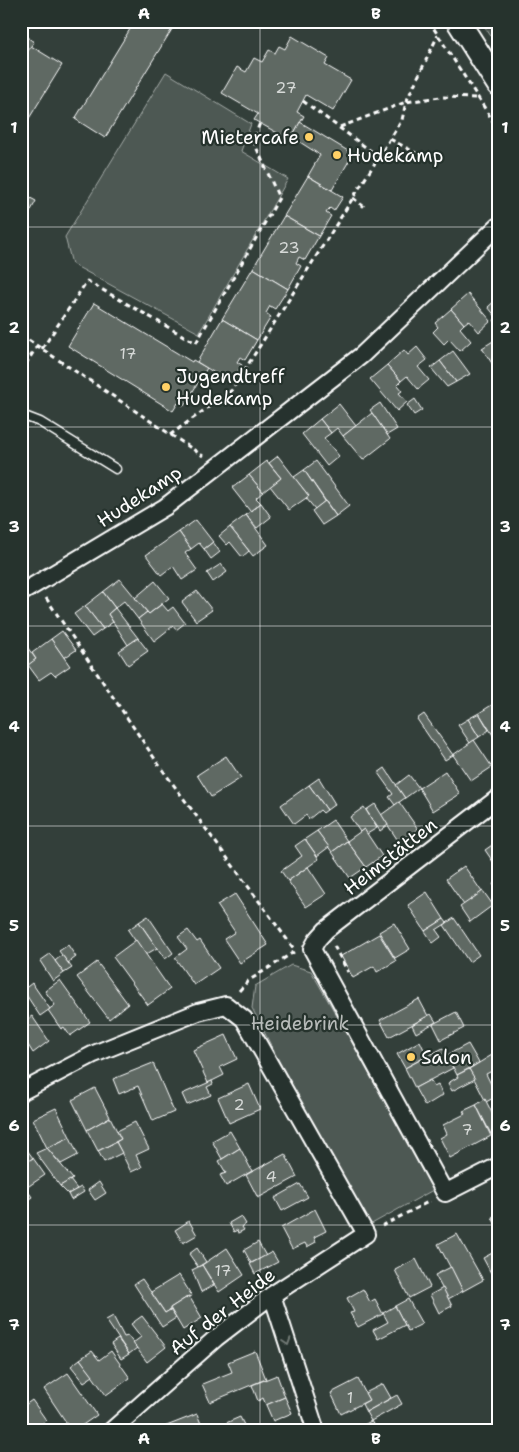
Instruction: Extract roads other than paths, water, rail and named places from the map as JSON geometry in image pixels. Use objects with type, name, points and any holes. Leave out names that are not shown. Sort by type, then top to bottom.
[{"type":"main road","points":[[458,21],[498,84]]},
{"type":"street","name":"Hudekamp","points":[[21,593],[165,507],[362,355],[498,226]]},
{"type":"street","name":"Heimstätten","points":[[498,798],[326,930],[317,940],[312,950],[445,1193],[498,1166]]},
{"type":"street","name":"Auf der Heide","points":[[21,1092],[94,1054],[198,1012],[226,1005],[244,1019],[366,1234],[272,1295],[216,1338],[111,1431]]},
{"type":"street","points":[[272,1295],[316,1431]]},
{"type":"lane","points":[[21,418],[27,417],[40,422],[116,469]]},
{"type":"place","name":"Mietercafe","points":[[309,137]]},
{"type":"place","name":"Hudekamp","points":[[337,155]]},
{"type":"place","name":"Jugendtreff Hudekamp","points":[[166,387]]},
{"type":"place","name":"Salon","points":[[411,1057]]},
{"type":"park label","name":"Heidebrink","points":[[300,1023]]}]
